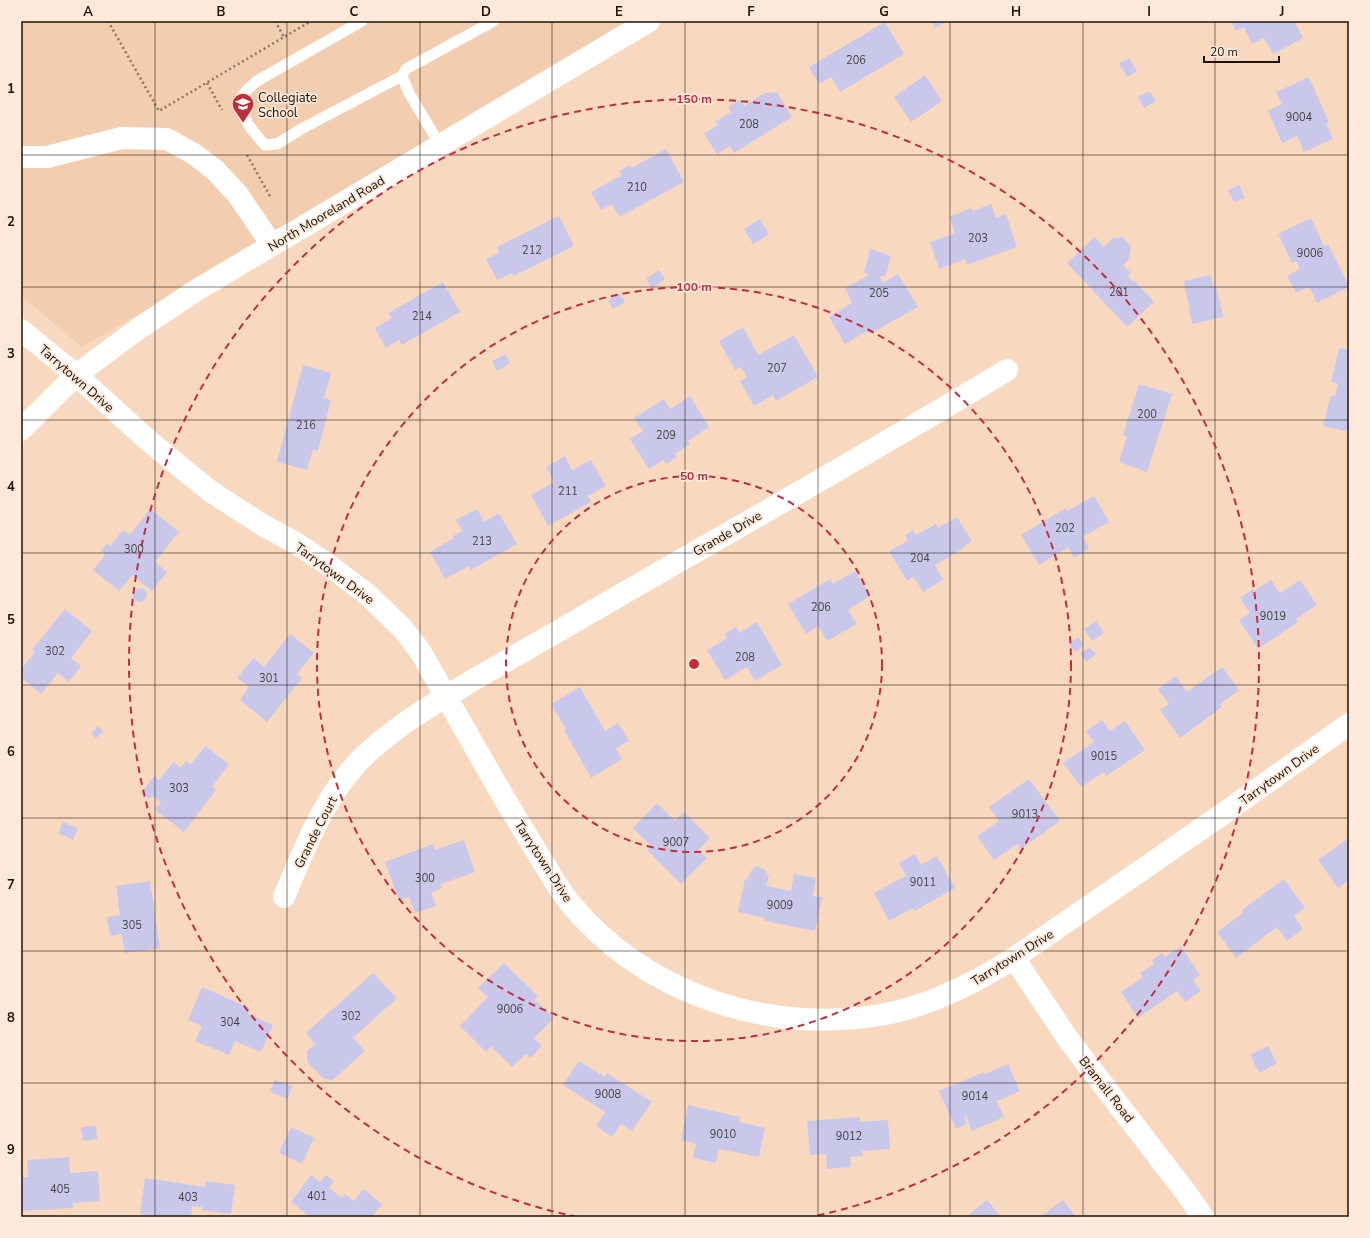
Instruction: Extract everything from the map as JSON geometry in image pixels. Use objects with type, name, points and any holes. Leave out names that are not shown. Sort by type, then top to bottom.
[{"type":"street","name":"North Mooreland Road","points":[[21,430],[76,376],[138,329],[195,291],[649,21]]},
{"type":"street","points":[[21,157],[47,157],[122,138],[167,140],[194,154],[215,170],[238,195],[272,245]]},
{"type":"street","name":"Tarrytown Drive","points":[[21,330],[76,376],[150,442],[210,491],[326,563],[368,595],[403,629],[420,651],[517,820],[559,889],[570,903],[611,945],[654,975],[700,997],[740,1010],[779,1017],[816,1020],[881,1015],[942,997],[988,974],[1014,958],[1217,818],[1349,724]]},
{"type":"street","name":"Grande Drive","points":[[446,696],[908,430],[1007,370]]},
{"type":"street","name":"Grande Court","points":[[284,897],[316,824],[341,782],[358,762],[383,738],[397,727],[446,696]]},
{"type":"street","name":"Bramall Road","points":[[1014,958],[1068,1039],[1203,1217]]},
{"type":"lane","points":[[362,21],[257,81],[247,90],[241,100],[243,115],[255,135],[265,145],[277,144],[303,128],[402,76],[406,69],[494,21]]},
{"type":"lane","points":[[402,76],[440,144]]},
{"type":"path","points":[[108,21],[159,111],[311,21]]},
{"type":"path","points":[[274,21],[284,37]]},
{"type":"shaded area","name":"Collegiate School","points":[[21,21],[644,21],[82,347],[21,296]]},
{"type":"building","points":[[932,21],[947,21],[935,28]]},
{"type":"building","points":[[1231,21],[1294,21],[1303,38],[1273,54],[1264,38],[1252,44],[1244,27],[1236,31]]},
{"type":"building","points":[[885,22],[904,54],[840,92],[831,77],[819,84],[809,67]]},
{"type":"building","points":[[1129,58],[1137,71],[1127,77],[1119,63]]},
{"type":"building","points":[[925,75],[942,101],[911,122],[894,97]]},
{"type":"building","points":[[1309,77],[1329,122],[1326,124],[1333,139],[1304,152],[1297,136],[1282,143],[1268,111],[1282,104],[1276,92]]},
{"type":"building","points":[[1149,91],[1156,101],[1144,108],[1138,97]]},
{"type":"building","points":[[777,92],[792,117],[734,153],[730,146],[717,154],[704,134],[718,125],[715,122],[731,112],[728,107],[740,100],[744,106],[765,93]]},
{"type":"building","points":[[666,149],[684,182],[619,217],[612,204],[601,210],[591,192],[622,175],[619,171],[630,165],[631,168]]},
{"type":"building","points":[[1239,185],[1245,198],[1234,202],[1228,190]]},
{"type":"building","points":[[991,204],[996,218],[1006,214],[1017,247],[967,265],[965,259],[939,269],[930,242],[955,233],[949,217],[972,208],[973,211]]},
{"type":"building","points":[[559,216],[574,246],[514,276],[512,273],[497,280],[486,259],[499,253],[497,247]]},
{"type":"building","points":[[1311,218],[1324,246],[1328,244],[1349,286],[1317,303],[1309,287],[1296,293],[1287,276],[1300,269],[1296,261],[1292,263],[1278,234]]},
{"type":"building","points":[[760,219],[769,234],[753,244],[744,229]]},
{"type":"building","points":[[1095,237],[1104,247],[1113,238],[1123,237],[1131,247],[1129,259],[1123,265],[1131,273],[1127,276],[1132,281],[1134,280],[1154,302],[1127,327],[1067,263]]},
{"type":"building","points":[[870,249],[891,256],[885,277],[880,276],[883,283],[898,274],[918,307],[870,334],[867,331],[845,344],[829,317],[852,303],[845,288],[869,275],[864,272]]},
{"type":"building","points":[[659,270],[665,279],[652,288],[646,279]]},
{"type":"building","points":[[1211,275],[1213,287],[1216,286],[1223,317],[1192,324],[1184,281]]},
{"type":"building","points":[[443,282],[460,312],[402,345],[399,340],[386,348],[375,328],[392,318],[388,313]]},
{"type":"building","points":[[620,293],[625,302],[613,309],[608,300]]},
{"type":"building","points":[[743,327],[758,355],[794,335],[818,377],[776,401],[773,395],[754,406],[740,381],[747,377],[741,367],[735,370],[719,341]]},
{"type":"building","points":[[1339,348],[1349,350],[1349,432],[1323,426],[1331,395],[1335,396],[1338,384],[1331,382]]},
{"type":"building","points":[[505,354],[510,363],[497,371],[492,361]]},
{"type":"building","points":[[303,365],[331,373],[324,398],[331,400],[318,451],[313,449],[307,470],[277,462]]},
{"type":"building","points":[[1139,384],[1172,394],[1147,472],[1119,462],[1127,436],[1123,435]]},
{"type":"building","points":[[690,396],[709,427],[688,441],[690,444],[675,454],[677,457],[666,464],[663,460],[649,469],[630,439],[643,431],[634,418],[664,399],[670,409]]},
{"type":"building","points":[[565,456],[572,470],[591,460],[606,486],[588,496],[591,502],[548,526],[531,495],[554,482],[546,467]]},
{"type":"building","points":[[1094,496],[1109,522],[1083,537],[1089,549],[1074,558],[1068,547],[1039,565],[1021,535],[1066,508],[1067,511]]},
{"type":"building","points":[[150,509],[179,532],[155,562],[167,572],[152,591],[132,575],[119,591],[93,570],[105,555],[101,551],[107,543],[110,546],[123,530],[130,535]]},
{"type":"building","points":[[477,509],[484,522],[499,513],[517,544],[471,570],[469,566],[445,579],[430,552],[454,538],[453,536],[462,531],[456,520]]},
{"type":"building","points":[[957,517],[972,541],[963,547],[964,548],[935,565],[943,580],[923,592],[914,577],[907,581],[889,551],[908,541],[905,535],[913,530],[916,535],[936,524],[938,528]]},
{"type":"building","points":[[855,571],[870,596],[848,610],[857,624],[827,641],[818,626],[806,634],[788,604],[830,579],[833,584]]},
{"type":"building","points":[[1271,580],[1280,593],[1300,580],[1317,605],[1296,619],[1298,622],[1258,649],[1239,620],[1250,613],[1240,598],[1253,589],[1254,591]]},
{"type":"building","points":[[137,588],[143,588],[147,592],[147,598],[143,602],[137,602],[133,598],[133,592]]},
{"type":"building","points":[[65,609],[92,631],[71,658],[81,666],[69,682],[58,673],[41,694],[21,677],[21,669],[35,652],[32,650]]},
{"type":"building","points":[[1096,621],[1104,633],[1092,641],[1084,629]]},
{"type":"building","points":[[757,622],[782,665],[755,681],[747,667],[725,680],[707,650],[727,638],[725,633],[736,627],[739,633]]},
{"type":"building","points":[[290,634],[314,653],[297,674],[302,678],[267,722],[240,700],[249,687],[237,678],[253,658],[264,667]]},
{"type":"building","points":[[1078,637],[1084,645],[1075,652],[1069,644]]},
{"type":"building","points":[[1090,647],[1096,654],[1086,662],[1080,654]]},
{"type":"building","points":[[1222,667],[1239,690],[1219,705],[1222,707],[1180,738],[1160,710],[1169,704],[1158,689],[1176,676],[1187,692]]},
{"type":"building","points":[[580,687],[605,731],[618,723],[629,741],[616,748],[622,759],[591,778],[564,730],[566,729],[551,704]]},
{"type":"building","points":[[1102,720],[1110,731],[1125,721],[1145,750],[1106,776],[1104,772],[1081,787],[1063,763],[1094,742],[1086,731]]},
{"type":"building","points":[[98,726],[103,731],[96,738],[91,734]]},
{"type":"building","points":[[205,746],[229,764],[212,787],[216,790],[184,832],[155,810],[161,802],[152,796],[149,799],[141,793],[154,776],[159,780],[173,762],[181,768],[186,761],[191,764]]},
{"type":"building","points":[[1029,779],[1060,821],[1021,849],[1017,844],[994,860],[977,836],[999,821],[989,807]]},
{"type":"building","points":[[657,803],[675,821],[684,812],[710,838],[698,850],[707,858],[681,884],[647,850],[651,846],[633,828]]},
{"type":"building","points":[[63,822],[78,828],[73,840],[58,833]]},
{"type":"building","points":[[1349,838],[1349,880],[1338,888],[1318,860]]},
{"type":"building","points":[[464,840],[475,872],[441,884],[442,888],[431,893],[436,906],[415,913],[409,897],[399,900],[385,862],[433,844],[435,850]]},
{"type":"building","points":[[915,854],[921,865],[937,856],[955,888],[914,911],[913,908],[889,921],[874,893],[906,876],[899,863]]},
{"type":"building","points":[[755,866],[764,869],[769,876],[766,886],[791,891],[794,874],[816,878],[813,896],[822,897],[815,931],[765,921],[765,918],[738,912],[745,879],[748,880],[749,874]]},
{"type":"building","points":[[1284,879],[1305,908],[1294,916],[1303,929],[1287,941],[1277,927],[1236,958],[1217,932],[1244,912],[1242,910]]},
{"type":"building","points":[[150,881],[160,948],[125,953],[122,934],[110,936],[107,917],[120,915],[116,886]]},
{"type":"building","points":[[1181,946],[1200,975],[1193,980],[1201,991],[1185,1002],[1177,991],[1138,1018],[1121,992],[1143,977],[1140,973],[1154,964],[1152,960],[1162,953],[1165,957]]},
{"type":"building","points":[[504,963],[538,996],[535,1000],[554,1018],[534,1038],[542,1046],[530,1058],[526,1054],[512,1067],[491,1046],[486,1052],[460,1026],[488,997],[478,988]]},
{"type":"building","points":[[373,973],[397,998],[353,1038],[365,1051],[333,1080],[324,1079],[307,1062],[307,1051],[315,1044],[306,1033]]},
{"type":"building","points":[[202,987],[250,1008],[248,1014],[273,1025],[261,1052],[235,1041],[229,1055],[195,1041],[202,1026],[188,1020]]},
{"type":"building","points":[[1268,1046],[1277,1063],[1259,1073],[1250,1055]]},
{"type":"building","points":[[579,1061],[605,1077],[607,1073],[652,1102],[632,1131],[621,1124],[612,1137],[596,1126],[605,1112],[563,1085]]},
{"type":"building","points":[[1008,1064],[1020,1091],[997,1101],[1004,1117],[972,1131],[966,1116],[964,1117],[967,1124],[956,1129],[939,1091],[984,1072],[985,1074]]},
{"type":"building","points":[[275,1080],[292,1086],[288,1099],[270,1092]]},
{"type":"building","points":[[688,1105],[740,1117],[739,1122],[765,1128],[759,1157],[719,1149],[716,1163],[693,1158],[696,1144],[681,1140]]},
{"type":"building","points":[[860,1117],[860,1122],[888,1120],[890,1149],[862,1151],[863,1156],[850,1157],[851,1167],[827,1169],[826,1154],[810,1155],[807,1121]]},
{"type":"building","points":[[96,1126],[97,1139],[83,1141],[81,1127]]},
{"type":"building","points":[[291,1127],[314,1138],[302,1164],[279,1153]]},
{"type":"building","points":[[69,1157],[70,1173],[98,1171],[100,1201],[73,1203],[73,1208],[21,1211],[21,1177],[28,1177],[27,1160]]},
{"type":"building","points":[[311,1175],[320,1182],[326,1175],[334,1181],[329,1188],[342,1198],[345,1194],[354,1201],[363,1189],[382,1204],[372,1217],[310,1217],[291,1202]]},
{"type":"building","points":[[145,1178],[205,1187],[206,1181],[235,1185],[231,1214],[202,1210],[202,1207],[192,1206],[191,1217],[159,1217],[140,1214]]},
{"type":"building","points":[[987,1200],[1001,1217],[966,1217]]},
{"type":"building","points":[[1063,1200],[1076,1217],[1040,1217]]},
{"type":"place","name":"Collegiate School","points":[[243,124]]}]
